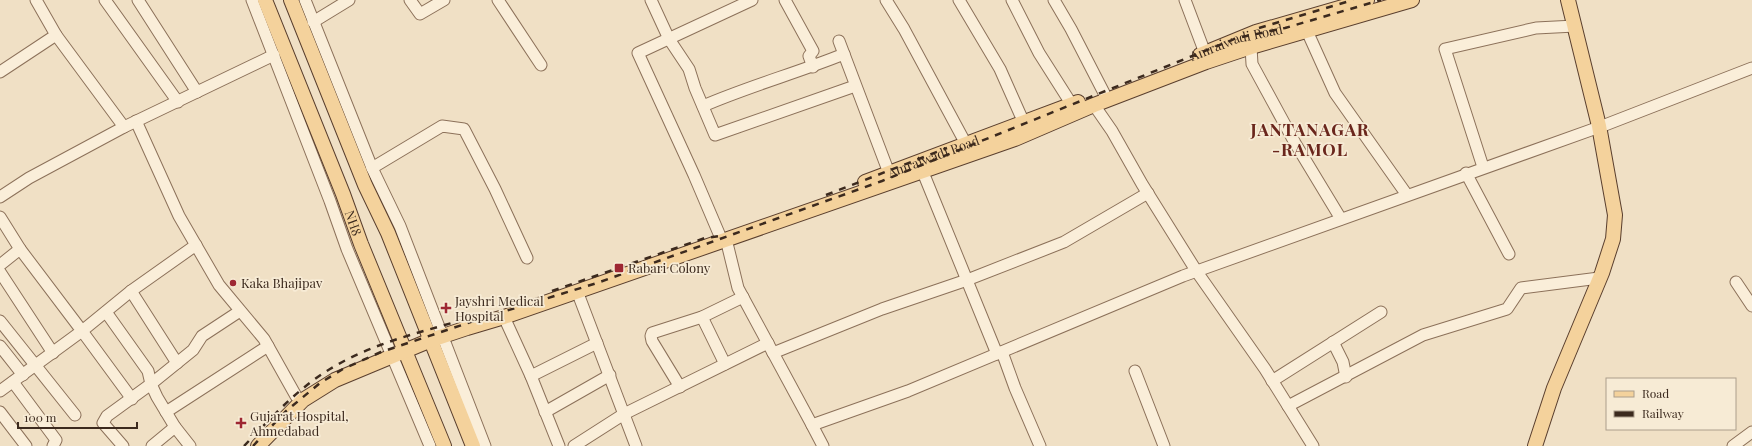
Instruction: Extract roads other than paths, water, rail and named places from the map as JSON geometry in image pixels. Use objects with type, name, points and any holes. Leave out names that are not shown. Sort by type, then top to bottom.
[{"type":"main road","name":"NH8","points":[[265,0],[343,194],[397,350],[444,446]]},
{"type":"main road","name":"NH8","points":[[291,0],[365,185],[434,333],[473,446]]},
{"type":"main road","name":"Amraiwadi Road","points":[[501,314],[559,288],[723,237],[889,173],[921,167],[966,144],[1104,93],[1256,32],[1366,0]]},
{"type":"main road","points":[[258,446],[303,400],[335,380],[434,333],[577,291],[723,237],[921,167],[1015,139],[1206,62],[1251,47],[1412,0]]},
{"type":"main road","points":[[1535,446],[1554,388],[1599,278],[1613,239],[1615,215],[1602,125],[1568,0]]},
{"type":"main road","points":[[1541,446],[1560,390],[1608,275],[1620,241],[1621,215],[1576,0]]},
{"type":"main road","points":[[248,446],[296,396],[332,375],[397,350]]},
{"type":"street","points":[[36,0],[56,35],[124,127]]},
{"type":"street","points":[[105,0],[178,102]]},
{"type":"street","points":[[138,0],[197,92]]},
{"type":"street","points":[[252,0],[330,201],[347,249],[397,350],[430,446]]},
{"type":"street","points":[[305,0],[372,168],[400,226],[434,333],[485,446]]},
{"type":"street","points":[[314,22],[349,0]]},
{"type":"street","points":[[410,0],[420,14],[444,0]]},
{"type":"street","points":[[498,0],[541,65]]},
{"type":"street","points":[[651,0],[669,39],[689,69],[715,135],[855,86]]},
{"type":"street","points":[[752,0],[733,4],[669,39],[638,53],[723,237],[738,288],[823,446]]},
{"type":"street","points":[[785,0],[813,51],[809,56],[813,66]]},
{"type":"street","points":[[886,0],[904,29],[966,144]]},
{"type":"street","points":[[959,0],[1000,69],[1024,123]]},
{"type":"street","points":[[1012,0],[1039,54],[1072,104]]},
{"type":"street","points":[[1054,0],[1071,29],[1104,93]]},
{"type":"street","points":[[1185,0],[1205,53]]},
{"type":"street","points":[[1484,167],[1445,49],[1536,28],[1576,26]]},
{"type":"street","points":[[1307,31],[1335,93],[1408,195]]},
{"type":"street","points":[[0,72],[56,35]]},
{"type":"street","points":[[839,41],[889,173]]},
{"type":"street","points":[[1251,47],[1252,64],[1295,143],[1341,219]]},
{"type":"street","points":[[703,106],[738,91],[844,54]]},
{"type":"street","points":[[0,197],[29,178],[124,127],[274,55]]},
{"type":"street","points":[[812,425],[908,391],[1197,272],[1466,173],[1602,125],[1752,68]]},
{"type":"street","points":[[1094,106],[1112,131],[1197,272],[1272,381],[1313,446]]},
{"type":"street","points":[[136,121],[179,216],[219,285],[264,339],[296,396]]},
{"type":"street","points":[[372,168],[442,126],[464,129],[495,189],[527,258]]},
{"type":"street","points":[[921,167],[967,280],[1040,446]]},
{"type":"street","points":[[1466,173],[1509,254]]},
{"type":"street","points":[[574,446],[624,414],[725,364],[967,280],[1064,242],[1148,193]]},
{"type":"street","points":[[0,217],[20,249],[132,399]]},
{"type":"street","points":[[0,391],[82,331],[131,291],[196,245]]},
{"type":"street","points":[[0,265],[20,249]]},
{"type":"street","points":[[0,272],[53,353]]},
{"type":"street","points":[[1288,406],[1346,377],[1422,335],[1507,309],[1522,288],[1599,278]]},
{"type":"street","points":[[1736,282],[1752,306]]},
{"type":"street","points":[[131,291],[177,363]]},
{"type":"street","points":[[577,291],[636,446]]},
{"type":"street","points":[[680,387],[651,336],[652,333],[657,330],[702,316],[743,297]]},
{"type":"street","points":[[123,446],[103,423],[107,416],[132,399],[193,350],[202,336],[240,311]]},
{"type":"street","points":[[106,312],[148,371],[151,384],[166,412],[175,428],[190,446]]},
{"type":"street","points":[[1272,381],[1381,312]]},
{"type":"street","points":[[501,314],[531,376],[559,446]]},
{"type":"street","points":[[702,316],[725,364]]},
{"type":"street","points":[[0,321],[75,415]]},
{"type":"street","points":[[1333,342],[1343,362],[1346,377]]},
{"type":"street","points":[[531,376],[597,343]]},
{"type":"street","points":[[0,346],[22,375]]},
{"type":"street","points":[[166,412],[268,346]]},
{"type":"street","points":[[1135,371],[1164,446]]},
{"type":"street","points":[[545,412],[610,375]]},
{"type":"street","points":[[13,382],[56,440],[53,446]]},
{"type":"street","points":[[0,412],[26,446]]},
{"type":"street","points":[[152,446],[175,428]]},
{"type":"street","points":[[1733,446],[1752,432]]},
{"type":"railway","points":[[1259,28],[1353,0]]},
{"type":"railway","points":[[253,446],[285,412],[320,383],[343,369],[381,352],[486,317],[597,283],[882,181],[1237,38],[1285,28],[1381,0]]},
{"type":"railway","points":[[826,195],[947,148]]},
{"type":"railway","points":[[552,291],[705,238],[719,236]]},
{"type":"railway","points":[[244,446],[295,395],[330,369],[380,345],[415,333],[469,318]]},
{"type":"place","name":"Rabari Colony","points":[[619,268]]},
{"type":"place","name":"Kaka Bhajipav","points":[[233,283]]},
{"type":"place","name":"Jayshri Medical Hospital","points":[[446,308]]},
{"type":"place","name":"Gujarat Hospital, Ahmedabad","points":[[241,423]]},
{"type":"district","name":"JANTANAGAR -RAMOL","points":[[1310,140]]}]
